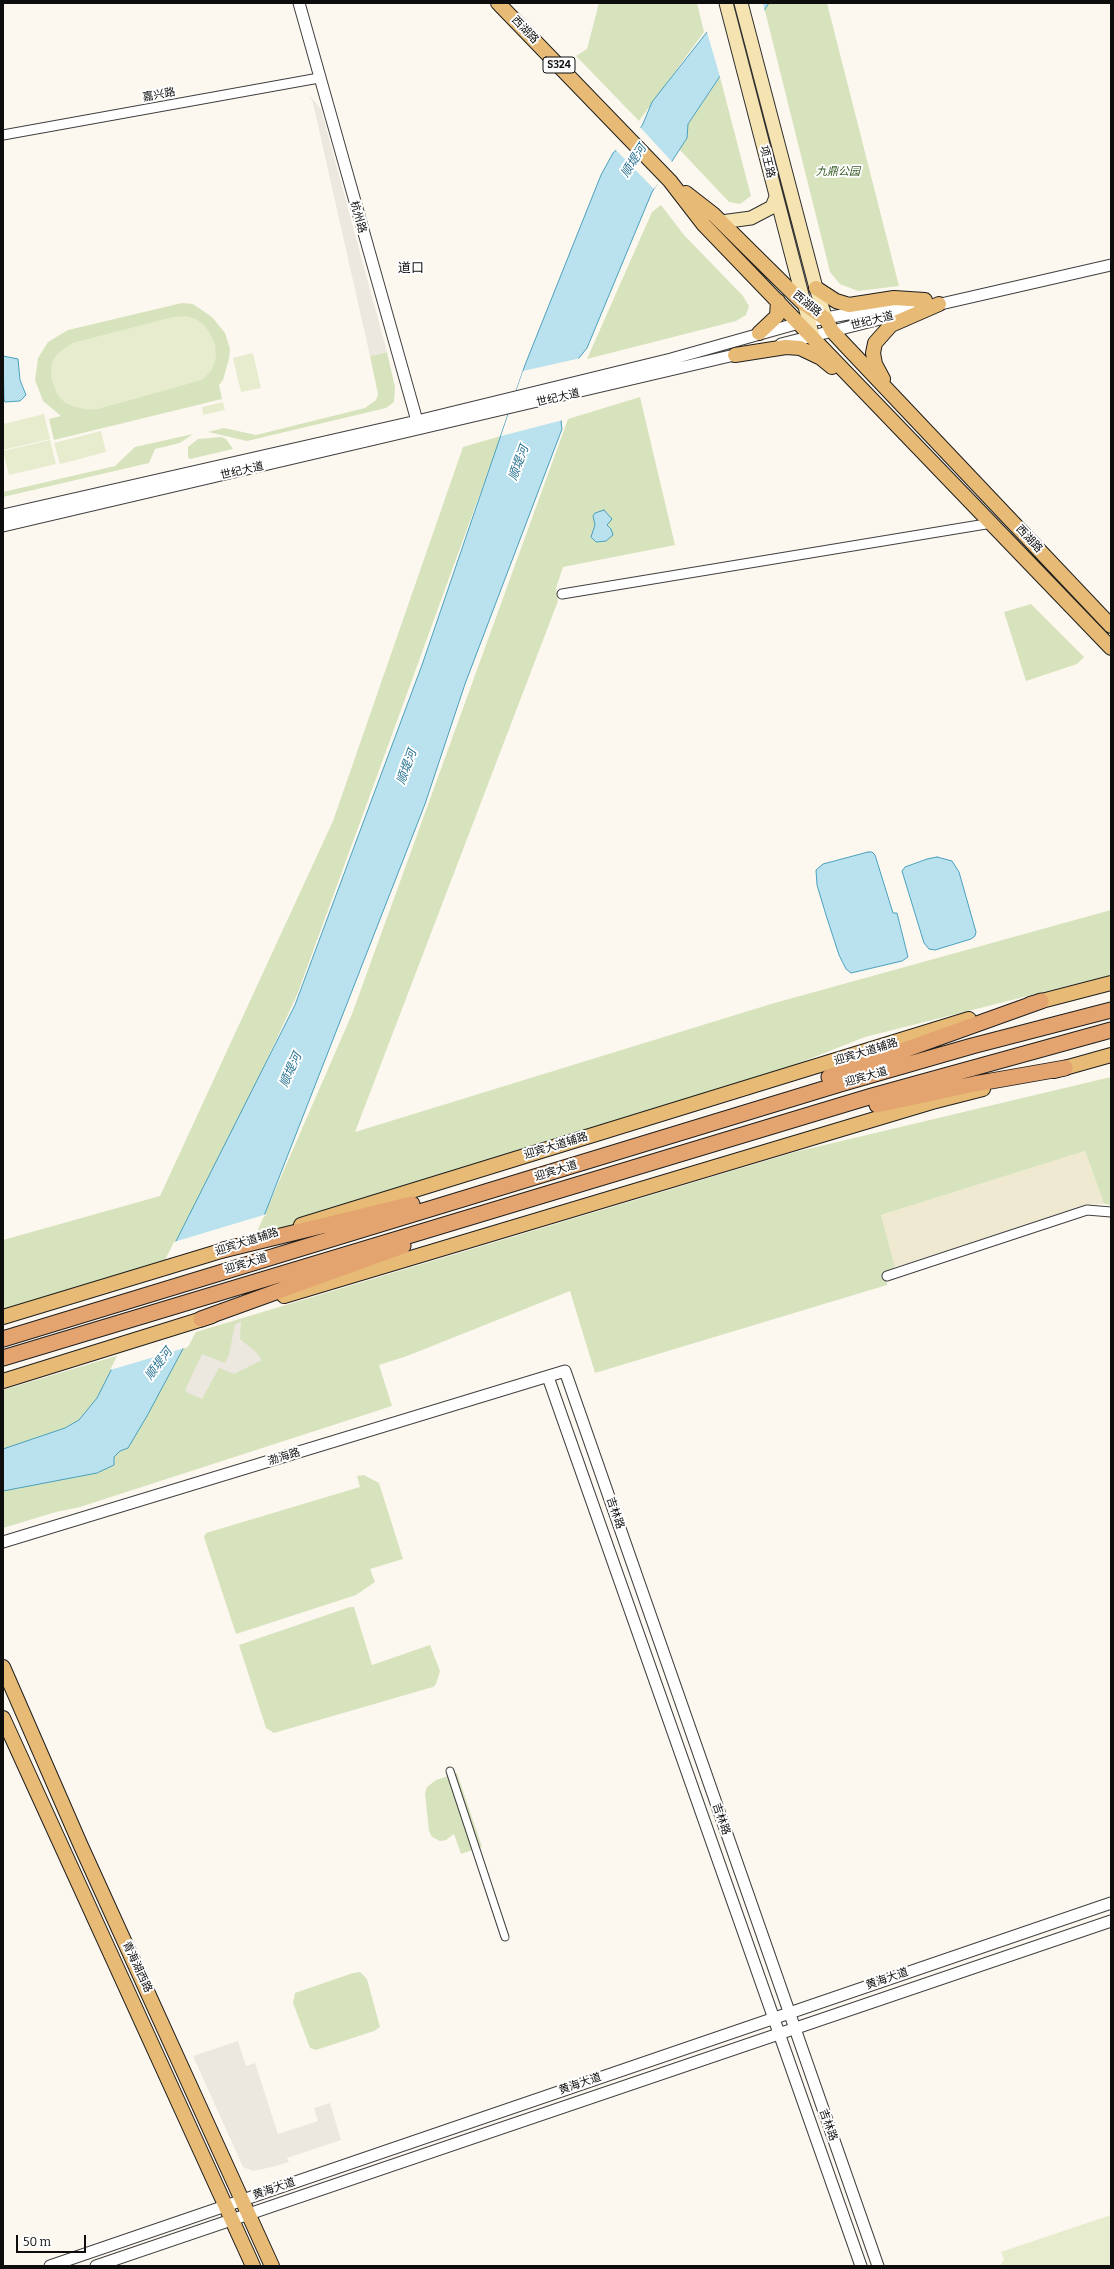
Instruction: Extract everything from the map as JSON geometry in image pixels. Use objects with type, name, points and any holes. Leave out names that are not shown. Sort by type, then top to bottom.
[{"type":"highway","points":[[681,1132],[718,1112],[824,1079],[1041,1001]]},
{"type":"highway","name":"迎宾大道","points":[[3,1339],[244,1264],[681,1132],[964,1048],[1111,1010]]},
{"type":"highway","name":"迎宾大道","points":[[3,1358],[872,1096],[1111,1030]]},
{"type":"highway","points":[[656,1160],[699,1156],[826,1118],[898,1099],[1065,1068]]},
{"type":"highway","points":[[201,1319],[407,1244],[554,1200],[633,1167]]},
{"type":"highway","points":[[223,1250],[262,1239],[419,1202],[496,1189]]},
{"type":"main road","name":"西湖路","points":[[498,3],[670,181],[704,225],[778,301],[804,322],[812,337],[1111,648]]},
{"type":"main road","name":"项王路","points":[[726,3],[803,303],[804,322]]},
{"type":"main road","name":"项王路","points":[[741,3],[816,288],[829,325]]},
{"type":"main road","name":"西湖路","points":[[670,181],[721,222],[803,303],[829,325],[918,422],[1111,626]]},
{"type":"main road","points":[[721,222],[751,218],[772,207],[776,197]]},
{"type":"main road","points":[[816,288],[836,301],[849,305],[894,298],[925,300]]},
{"type":"main road","points":[[759,334],[777,316],[778,301]]},
{"type":"main road","points":[[918,422],[881,376],[875,364],[875,345],[882,333],[891,325],[939,304]]},
{"type":"main road","points":[[735,355],[786,347],[800,348],[810,351],[837,371],[900,428]]},
{"type":"main road","name":"迎宾大道辅路","points":[[262,1239],[970,1019],[1111,983]]},
{"type":"main road","points":[[3,1381],[217,1314],[356,1275],[932,1102],[1111,1055]]},
{"type":"main road","name":"迎宾大道辅路","points":[[3,1316],[223,1250]]},
{"type":"main road","name":"青海湖西路","points":[[3,1667],[81,1846],[272,2266]]},
{"type":"main road","name":"青海湖西路","points":[[3,1718],[253,2266]]},
{"type":"street","name":"杭州路","points":[[299,3],[418,426]]},
{"type":"street","name":"嘉兴路","points":[[3,135],[319,78]]},
{"type":"street","name":"世纪大道","points":[[508,404],[574,394],[812,337],[829,325],[925,300],[1111,257]]},
{"type":"street","name":"世纪大道","points":[[3,526],[508,404],[580,382],[671,359],[804,322],[829,325],[939,304],[1111,265]]},
{"type":"street","name":"世纪大道","points":[[3,515],[418,426]]},
{"type":"street","points":[[562,594],[992,523]]},
{"type":"street","points":[[887,1276],[1087,1210],[1111,1212]]},
{"type":"street","name":"渤海路","points":[[3,1542],[565,1371]]},
{"type":"street","name":"吉林路","points":[[565,1371],[878,2266]]},
{"type":"street","name":"吉林路","points":[[548,1377],[861,2266]]},
{"type":"street","points":[[450,1771],[505,1937]]},
{"type":"street","name":"黄海大道","points":[[50,2266],[774,2017],[1111,1903]]},
{"type":"street","name":"黄海大道","points":[[96,2266],[779,2032],[1111,1921]]},
{"type":"shaded area","points":[[309,95],[321,109],[387,352],[370,356],[313,103]]},
{"type":"shaded area","points":[[1085,1151],[1104,1204],[1088,1205],[895,1267],[881,1215]]},
{"type":"shaded area","points":[[241,1322],[240,1339],[256,1352],[262,1360],[234,1374],[219,1368],[202,1399],[188,1393],[185,1390],[202,1354],[225,1363],[229,1355],[235,1324]]},
{"type":"shaded area","points":[[238,2041],[246,2066],[255,2063],[278,2134],[318,2121],[314,2108],[330,2103],[341,2140],[287,2158],[289,2162],[272,2167],[253,2171],[243,2167],[193,2056]]},
{"type":"green space","points":[[599,3],[697,3],[704,32],[639,121],[576,56],[587,49]]},
{"type":"green space","name":"九鼎公园","points":[[763,3],[827,3],[899,286],[858,291],[840,284],[830,272]]},
{"type":"green space","points":[[720,77],[751,196],[740,204],[729,202],[679,149],[687,138],[688,124]]},
{"type":"green space","points":[[661,205],[684,235],[743,296],[749,306],[746,315],[736,321],[587,359],[652,212]]},
{"type":"green space","points":[[182,303],[193,304],[212,317],[225,333],[230,349],[229,359],[223,380],[219,385],[222,399],[54,440],[49,419],[61,416],[43,401],[35,380],[38,358],[48,342],[68,330]]},
{"type":"green space","points":[[185,316],[196,319],[203,324],[208,330],[215,344],[216,359],[211,371],[202,380],[98,409],[88,410],[72,406],[64,402],[57,394],[51,378],[52,362],[57,354],[72,343],[173,317]]},
{"type":"green space","points":[[387,352],[395,387],[394,402],[386,408],[247,441],[208,432],[224,428],[256,435],[365,408],[376,400],[378,394],[370,356]]},
{"type":"green space","points":[[253,353],[261,388],[241,392],[233,358]]},
{"type":"green space","points":[[640,397],[675,545],[563,567],[556,588],[558,601],[355,1132],[771,1004],[1111,910],[1111,975],[865,1037],[675,1112],[264,1238],[256,1234],[352,1014],[568,419]]},
{"type":"green space","points":[[223,402],[225,410],[203,415],[202,407]]},
{"type":"green space","points":[[44,414],[50,439],[3,450],[3,424]]},
{"type":"green space","points":[[101,431],[106,452],[60,464],[54,443]]},
{"type":"green space","points":[[193,434],[180,443],[155,449],[149,463],[3,497],[3,492],[115,466],[135,447]]},
{"type":"green space","points":[[501,436],[297,995],[171,1266],[3,1318],[3,1240],[160,1196],[333,821],[463,447]]},
{"type":"green space","points":[[221,437],[226,439],[233,449],[190,459],[188,457],[188,447],[198,439]]},
{"type":"green space","points":[[50,440],[56,464],[9,475],[3,451]]},
{"type":"green space","points":[[1031,604],[1084,657],[1077,664],[1026,681],[1004,612]]},
{"type":"green space","points":[[1111,1077],[1111,1205],[1104,1204],[1085,1151],[881,1215],[895,1267],[886,1271],[887,1285],[595,1373],[570,1291],[407,1356],[379,1365],[392,1406],[80,1507],[56,1512],[3,1528],[3,1390],[795,1152]]},
{"type":"green space","points":[[364,1475],[379,1483],[403,1559],[370,1569],[375,1582],[356,1595],[236,1634],[204,1537],[206,1533],[360,1487],[357,1476]]},
{"type":"green space","points":[[350,1607],[354,1607],[372,1665],[430,1645],[440,1671],[436,1684],[433,1687],[274,1733],[266,1728],[239,1645]]},
{"type":"green space","points":[[457,1773],[482,1847],[461,1854],[454,1834],[446,1840],[440,1841],[432,1837],[429,1831],[425,1794],[427,1787],[436,1780]]},
{"type":"green space","points":[[360,1972],[367,1979],[380,2027],[374,2031],[316,2050],[310,2048],[293,2003],[295,1993],[353,1973]]},
{"type":"green space","points":[[1111,2215],[1111,2266],[1000,2266],[1004,2259],[1001,2252]]},
{"type":"water","name":"顺堤河","points":[[722,3],[769,3],[688,124],[687,138],[652,192],[587,348],[579,358],[561,421],[562,429],[465,684],[425,804],[264,1216],[246,1231],[147,1416],[128,1448],[120,1451],[114,1457],[114,1465],[97,1473],[3,1491],[3,1449],[65,1428],[79,1420],[97,1398],[295,1005],[422,665],[525,365],[601,175],[613,153],[642,126],[652,102],[707,32]]},
{"type":"water","points":[[3,356],[18,359],[20,380],[26,395],[20,401],[5,402],[4,400]]},
{"type":"water","points":[[604,510],[612,519],[607,525],[611,529],[613,535],[606,541],[596,542],[591,537],[595,525],[593,516],[595,513]]},
{"type":"water","points":[[872,852],[875,855],[893,913],[897,913],[908,957],[902,961],[851,973],[846,969],[839,955],[817,885],[816,870],[823,864]]},
{"type":"water","points":[[937,857],[952,861],[959,872],[976,932],[975,936],[971,939],[935,950],[929,949],[924,943],[902,871],[905,867]]},
{"type":"pier","points":[[720,3],[763,3],[765,13],[721,80],[706,29]]},
{"type":"pier","points":[[639,126],[673,163],[654,189],[615,149]]},
{"type":"pier","points":[[581,358],[563,420],[501,436],[523,371]]},
{"type":"pier","points":[[267,1214],[248,1232],[188,1347],[110,1370],[174,1242]]},
{"type":"district","name":"道口","points":[[411,268]]}]
